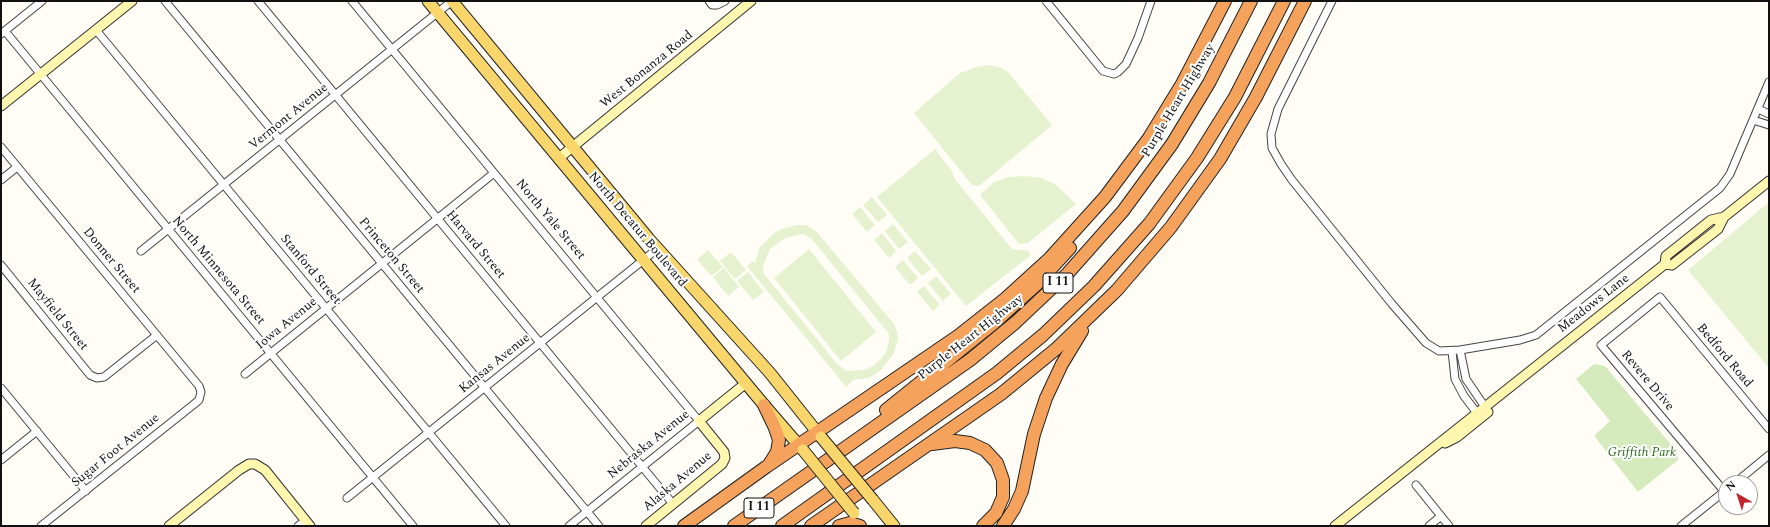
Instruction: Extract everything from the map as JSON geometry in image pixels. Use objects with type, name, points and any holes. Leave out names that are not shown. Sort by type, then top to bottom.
[{"type":"highway","points":[[684,526],[766,467],[820,434],[943,346],[996,307],[1049,259],[1105,197],[1130,165],[1171,104],[1225,1]]},
{"type":"highway","name":"Purple Heart Highway","points":[[734,526],[979,353],[1034,306],[1076,265],[1123,211],[1172,144],[1203,94],[1251,1]]},
{"type":"highway","name":"I 11","points":[[782,526],[992,377],[1043,336],[1094,286],[1152,220],[1197,158],[1235,97],[1284,1]]},
{"type":"highway","points":[[811,526],[977,412],[1020,380],[1056,349],[1125,282],[1157,244],[1206,179],[1250,107],[1305,1]]},
{"type":"highway","points":[[785,490],[977,338],[1014,306],[1048,273],[1075,242],[1094,219],[1105,197]]},
{"type":"highway","points":[[1003,526],[1014,509],[1022,491],[1034,434],[1048,392],[1065,358],[1091,316]]},
{"type":"highway","points":[[764,405],[775,428],[779,443],[775,456],[766,467]]},
{"type":"highway","points":[[930,444],[955,441],[973,444],[988,452],[997,463],[1003,480],[1003,497],[996,513],[983,526]]},
{"type":"highway","points":[[839,526],[850,523],[860,526]]},
{"type":"main road","name":"North Decatur Boulevard","points":[[428,1],[764,405],[801,447],[864,526]]},
{"type":"main road","name":"North Decatur Boulevard","points":[[452,1],[657,249],[770,373],[894,526]]},
{"type":"street","points":[[3,33],[42,1]]},
{"type":"street","points":[[1,106],[132,1]]},
{"type":"street","name":"Princeton Street","points":[[165,1],[599,526]]},
{"type":"street","name":"Harvard Street","points":[[258,1],[673,504]]},
{"type":"street","name":"North Yale Street","points":[[352,1],[699,421],[723,451],[725,458]]},
{"type":"street","name":"Vermont Avenue","points":[[141,251],[452,1]]},
{"type":"street","points":[[709,1],[712,5],[717,6],[725,1]]},
{"type":"street","name":"West Bonanza Road","points":[[559,158],[751,1]]},
{"type":"street","points":[[1046,1],[1104,71],[1114,74],[1126,64],[1138,38],[1151,1]]},
{"type":"street","points":[[1332,1],[1278,110],[1271,134],[1272,148],[1292,180],[1358,263],[1426,343],[1439,351],[1460,350],[1524,340],[1543,330],[1720,188],[1730,174],[1769,82]]},
{"type":"street","name":"Stanford Street","points":[[96,30],[506,526]]},
{"type":"street","name":"North Minnesota Street","points":[[3,33],[40,75],[413,526]]},
{"type":"street","points":[[1758,109],[1769,114]]},
{"type":"street","points":[[1753,120],[1769,125]]},
{"type":"street","name":"Donner Street","points":[[1,147],[199,386],[201,392]]},
{"type":"street","points":[[1,180],[17,167]]},
{"type":"street","name":"Iowa Avenue","points":[[245,374],[494,173]]},
{"type":"street","name":"Meadows Lane","points":[[1335,526],[1665,264],[1672,265],[1718,228],[1724,217],[1769,181]]},
{"type":"street","name":"Kansas Avenue","points":[[347,498],[657,249]]},
{"type":"street","name":"Mayfield Street","points":[[1,265],[90,375],[97,378],[104,377],[157,335]]},
{"type":"street","name":"Bedford Road","points":[[1660,297],[1769,429]]},
{"type":"street","name":"Revere Drive","points":[[1660,297],[1601,345],[1718,483]]},
{"type":"street","points":[[1460,350],[1466,379],[1485,407]]},
{"type":"street","points":[[1452,351],[1455,379],[1464,396],[1477,413]]},
{"type":"street","name":"Meadows Lane","points":[[1433,448],[1457,437],[1512,393],[1538,364]]},
{"type":"street","name":"Nebraska Avenue","points":[[569,526],[746,383]]},
{"type":"street","points":[[1,388],[86,491]]},
{"type":"street","name":"Sugar Foot Avenue","points":[[42,526],[199,400],[201,392]]},
{"type":"street","points":[[1,460],[37,431]]},
{"type":"street","points":[[1745,475],[1769,455]]},
{"type":"street","name":"Alaska Avenue","points":[[646,526],[720,467],[725,458]]},
{"type":"street","points":[[169,526],[248,464],[254,464],[265,470],[305,524]]},
{"type":"street","points":[[1416,485],[1449,526]]},
{"type":"street","points":[[1680,526],[1718,496]]},
{"type":"street","points":[[1429,526],[1441,516]]},
{"type":"green space","points":[[988,65],[1002,68],[1008,72],[1052,125],[979,186],[972,185],[914,113],[960,73],[976,67]]},
{"type":"green space","points":[[935,149],[952,171],[954,178],[1012,249],[1028,251],[1031,255],[966,306],[877,197]]},
{"type":"green space","points":[[1025,176],[1041,178],[1055,184],[1076,204],[1028,243],[1019,244],[980,195],[994,182],[1009,177]]},
{"type":"green space","points":[[872,197],[887,215],[878,222],[863,205]]},
{"type":"green space","points":[[1769,202],[1769,368],[1688,270]]},
{"type":"green space","points":[[860,207],[875,225],[867,232],[852,214]]},
{"type":"green space","points":[[893,224],[908,242],[899,249],[885,231]]},
{"type":"green space","points":[[797,225],[806,225],[817,232],[894,324],[898,339],[894,353],[880,371],[869,378],[852,380],[852,382],[846,387],[747,266],[753,261],[755,263],[760,247],[779,230]],"holes":[[[802,234],[811,238],[889,334],[886,352],[873,366],[864,370],[847,371],[838,365],[764,274],[763,266],[770,249],[785,238]]]},
{"type":"green space","points":[[882,233],[896,251],[889,258],[874,240]]},
{"type":"green space","points":[[809,249],[876,332],[841,361],[774,278]]},
{"type":"green space","points":[[708,250],[723,267],[711,276],[697,259]]},
{"type":"green space","points":[[915,251],[931,269],[922,276],[907,258]]},
{"type":"green space","points":[[731,252],[746,270],[735,279],[720,261]]},
{"type":"green space","points":[[903,260],[918,278],[910,285],[895,267]]},
{"type":"green space","points":[[724,268],[739,287],[728,296],[713,277]]},
{"type":"green space","points":[[748,272],[764,292],[753,300],[737,281]]},
{"type":"green space","points":[[936,276],[951,294],[943,301],[928,283]]},
{"type":"green space","points":[[924,286],[940,305],[933,311],[917,292]]},
{"type":"green space","name":"Griffith Park","points":[[1594,364],[1605,366],[1678,453],[1678,460],[1638,492],[1595,437],[1595,435],[1610,421],[1576,379]]}]
